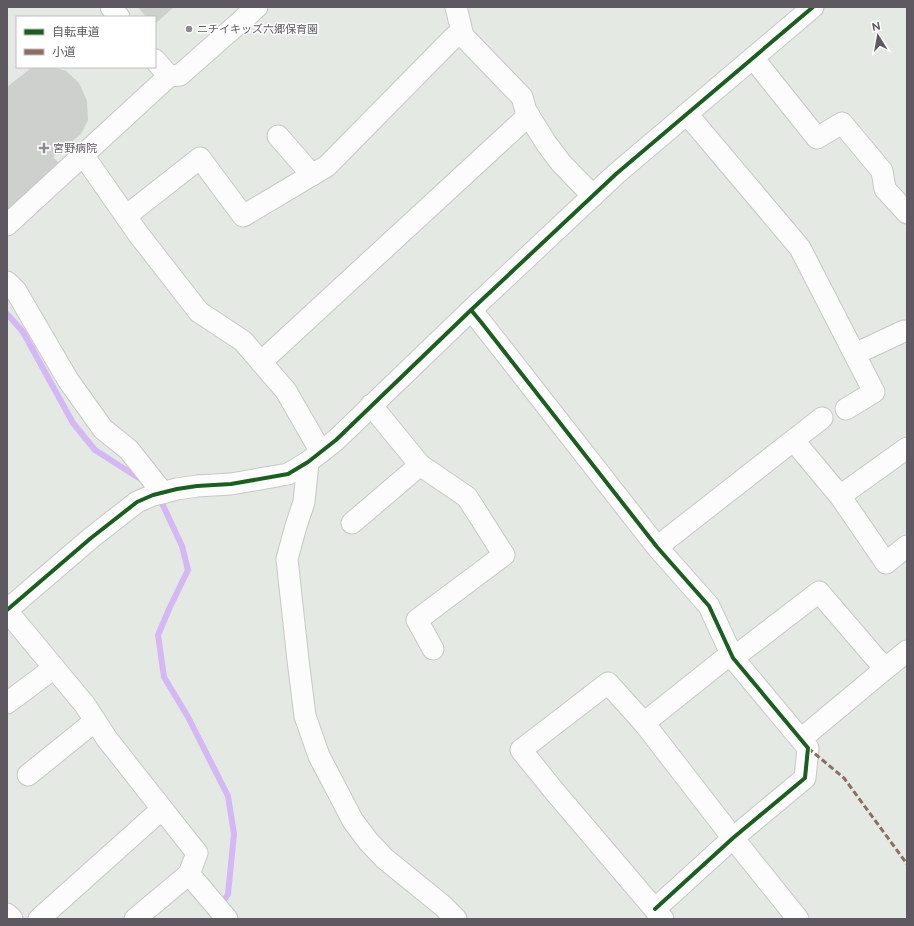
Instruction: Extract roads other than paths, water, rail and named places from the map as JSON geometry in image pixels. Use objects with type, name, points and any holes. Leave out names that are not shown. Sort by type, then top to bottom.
[{"type":"street","points":[[111,7],[118,16]]},
{"type":"street","points":[[7,225],[169,76],[180,75],[257,7]]},
{"type":"street","points":[[456,7],[463,36],[522,97],[526,111],[546,143],[561,163],[593,196]]},
{"type":"street","points":[[135,919],[189,874],[197,853],[107,739],[85,705],[7,611],[91,538],[137,502],[163,492],[178,489],[231,484],[288,474],[315,457],[336,440],[471,310],[616,174],[813,7]]},
{"type":"street","points":[[126,216],[200,158],[243,216],[327,166],[454,37],[463,36]]},
{"type":"street","points":[[753,58],[818,138],[842,123],[882,171],[885,189],[907,213]]},
{"type":"street","points":[[156,61],[169,76]]},
{"type":"street","points":[[687,114],[800,248],[874,392],[846,409]]},
{"type":"street","points":[[261,362],[529,115]]},
{"type":"street","points":[[278,136],[312,175]]},
{"type":"street","points":[[83,155],[138,235],[199,312],[244,341],[286,391],[315,457],[304,502],[287,559],[305,716],[319,756],[353,821],[368,841],[384,858],[443,906],[456,919]]},
{"type":"street","points":[[7,282],[16,291],[68,380],[103,430],[129,450],[163,492]]},
{"type":"street","points":[[471,310],[657,547],[709,606],[733,658],[808,748],[805,778],[733,838],[659,914],[521,750],[608,683],[644,723],[733,838],[798,919]]},
{"type":"street","points":[[855,354],[904,331]]},
{"type":"street","points":[[371,405],[420,465],[467,497],[504,555],[417,620],[433,650]]},
{"type":"street","points":[[657,547],[822,418]]},
{"type":"street","points":[[794,441],[840,496],[886,562],[907,546]]},
{"type":"street","points":[[840,496],[907,448]]},
{"type":"street","points":[[352,523],[420,465]]},
{"type":"street","points":[[644,723],[723,660],[733,658],[819,592],[885,669]]},
{"type":"street","points":[[801,739],[907,651]]},
{"type":"street","points":[[7,703],[54,668]]},
{"type":"street","points":[[28,775],[95,721]]},
{"type":"street","points":[[39,919],[162,809]]},
{"type":"street","points":[[189,874],[227,919]]},
{"type":"street","points":[[7,914],[12,919]]},
{"type":"waterway","points":[[7,314],[23,332],[73,423],[95,450],[142,480]]},
{"type":"waterway","points":[[159,497],[182,546],[188,570],[158,635],[164,677],[188,717],[228,796],[234,834],[228,894],[221,905]]},
{"type":"place","name":"ニチイキッズ六郷保育園","points":[[189,29]]},
{"type":"place","name":"宮野病院","points":[[44,148]]}]
